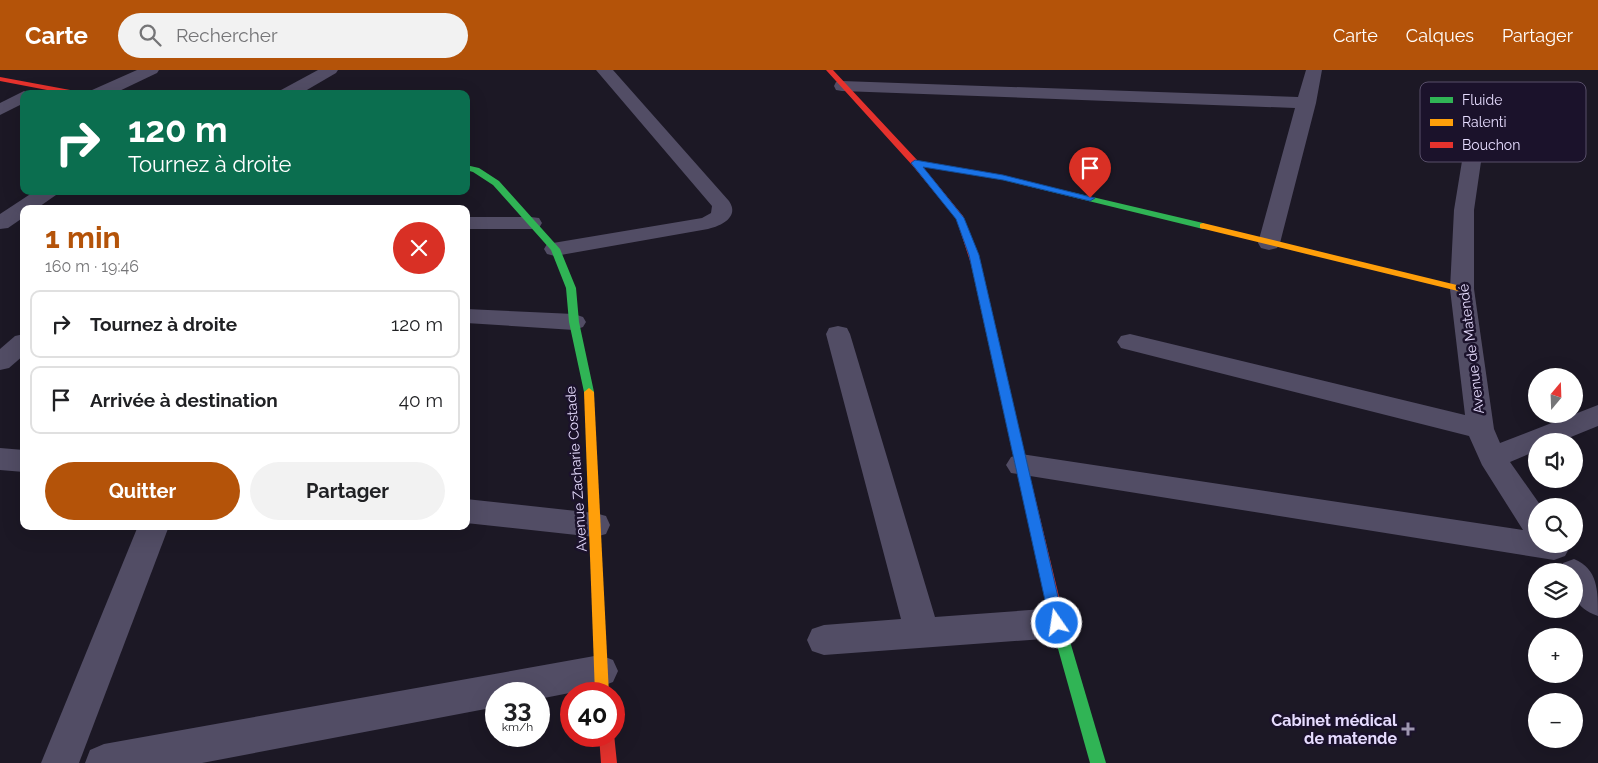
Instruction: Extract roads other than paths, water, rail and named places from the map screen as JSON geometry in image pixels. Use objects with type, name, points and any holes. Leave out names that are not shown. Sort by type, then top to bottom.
[{"type":"street","points":[[107,90],[151,70]]},
{"type":"street","points":[[294,90],[330,70]]},
{"type":"street","points":[[555,249],[708,223],[721,216],[722,205],[604,70]]},
{"type":"street","points":[[829,70],[915,163],[960,218],[974,255],[1057,623],[1098,763]]},
{"type":"street","points":[[1269,242],[1314,70]]},
{"type":"street","points":[[0,79],[33,90]]},
{"type":"street","points":[[842,86],[1307,102]]},
{"type":"street","points":[[0,110],[20,98]]},
{"type":"street","name":"Avenue de Matendé","points":[[1471,162],[1464,210],[1462,289],[1480,428],[1492,458],[1528,509]]},
{"type":"street","points":[[915,163],[1003,178],[1462,289]]},
{"type":"street","name":"Avenue Zacharie Costade","points":[[470,168],[496,183],[555,249],[571,288],[574,322],[589,391],[594,525],[599,586],[601,682]]},
{"type":"street","points":[[28,205],[43,195]]},
{"type":"street","points":[[0,223],[20,210]]},
{"type":"street","points":[[470,223],[530,223]]},
{"type":"street","points":[[0,228],[20,228]]},
{"type":"street","points":[[470,316],[574,322]]},
{"type":"street","points":[[838,334],[922,632]]},
{"type":"street","points":[[1130,342],[1480,428]]},
{"type":"street","points":[[0,362],[20,345]]},
{"type":"street","points":[[1492,458],[1598,415]]},
{"type":"street","points":[[0,458],[20,460]]},
{"type":"street","points":[[1021,465],[1528,547]]},
{"type":"street","points":[[470,511],[594,525]]},
{"type":"street","points":[[60,763],[152,530]]},
{"type":"street","name":"Avenue de Matendé","points":[[1559,553],[1598,602]]},
{"type":"street","points":[[824,640],[1057,623]]},
{"type":"street","points":[[104,763],[560,689]]},
{"type":"street","points":[[608,747],[609,763]]},
{"type":"place","name":"Cabinet médical de matende","points":[[1408,729]]}]
